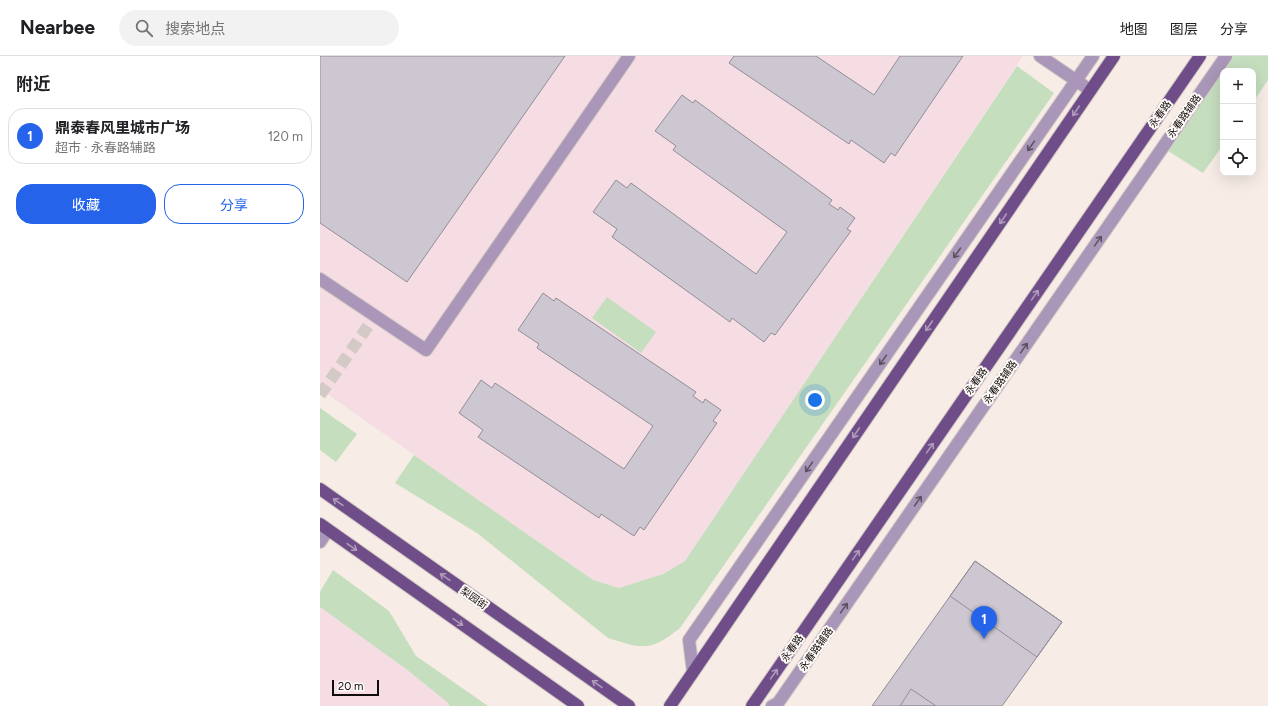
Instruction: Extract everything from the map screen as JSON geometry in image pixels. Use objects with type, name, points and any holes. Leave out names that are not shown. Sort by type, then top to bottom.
[{"type":"main road","points":[[670,706],[1114,56]]},
{"type":"main road","name":"永春路","points":[[752,706],[1200,56]]},
{"type":"main road","name":"梨园街","points":[[320,489],[629,706]]},
{"type":"main road","points":[[324,527],[578,706]]},
{"type":"street","points":[[320,279],[426,350],[629,56]]},
{"type":"street","points":[[1040,56],[1090,90]]},
{"type":"street","points":[[693,672],[689,640],[1093,56]]},
{"type":"street","name":"永春路辅路","points":[[772,706],[778,703],[1226,56]]},
{"type":"street","points":[[320,542],[324,527]]},
{"type":"shaded area","points":[[320,56],[1023,56],[685,561],[663,574],[619,588],[593,580],[320,389]]},
{"type":"shaded area","points":[[320,607],[406,669],[450,706],[320,706]]},
{"type":"green space","points":[[1234,56],[1268,56],[1268,80],[1256,98],[1256,68],[1226,68]]},
{"type":"green space","points":[[1017,66],[1054,93],[680,628],[670,636],[653,645],[646,646],[638,646],[608,638],[477,533],[395,483],[414,455],[593,580],[619,588],[663,574],[685,561]]},
{"type":"green space","points":[[1220,76],[1220,149],[1203,173],[1168,151]]},
{"type":"green space","points":[[607,297],[656,332],[641,353],[592,318]]},
{"type":"green space","points":[[320,408],[357,434],[336,462],[320,450]]},
{"type":"green space","points":[[333,570],[389,611],[416,656],[488,706],[450,706],[406,669],[320,607],[320,592]]},
{"type":"building","points":[[320,56],[565,56],[407,282],[320,223]]},
{"type":"building","points":[[734,56],[816,56],[874,95],[900,56],[963,56],[895,156],[891,153],[884,163],[851,140],[849,144],[729,63]]},
{"type":"building","points":[[682,95],[693,103],[695,100],[832,200],[829,204],[838,210],[840,207],[855,218],[847,229],[851,231],[775,335],[771,333],[764,342],[732,318],[730,322],[612,237],[617,229],[593,212],[616,180],[627,188],[631,183],[756,274],[787,232],[673,150],[676,146],[655,131]]},
{"type":"building","points":[[543,293],[554,301],[556,298],[696,392],[693,396],[703,403],[705,399],[721,410],[713,421],[717,423],[644,530],[640,527],[634,536],[601,514],[599,518],[478,437],[483,430],[459,413],[481,380],[492,388],[495,383],[624,469],[653,426],[537,348],[539,344],[518,330]]},
{"type":"building","points":[[975,561],[1062,622],[1002,706],[872,706]]},
{"type":"building","points":[[975,561],[1062,622],[1037,657],[950,596]]},
{"type":"building","points":[[911,689],[936,706],[900,706]]},
{"type":"tunnel","points":[[320,395],[375,316]]},
{"type":"place","name":"鼎泰春风里城市广场","points":[[984,639]]}]
